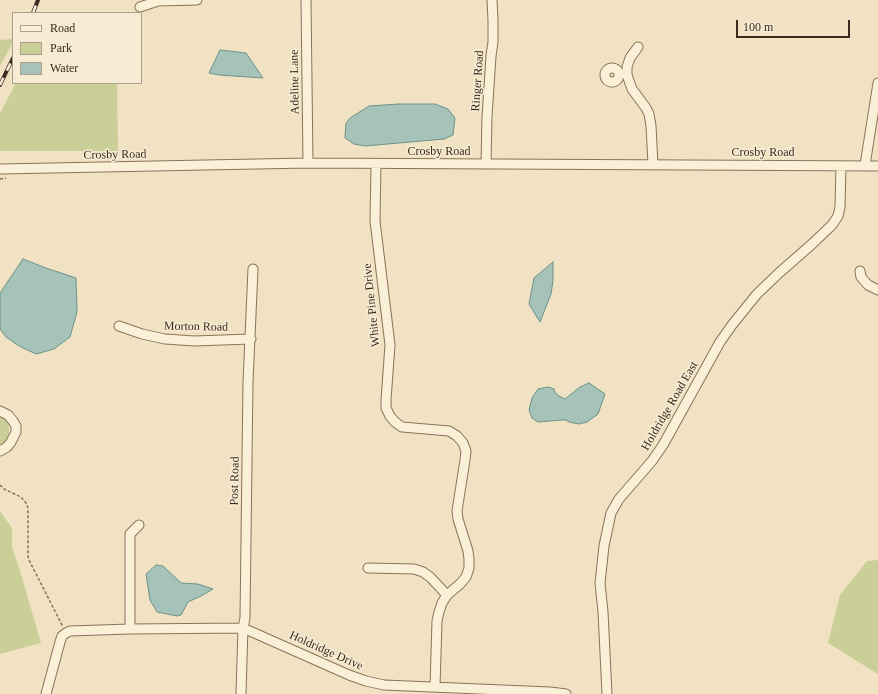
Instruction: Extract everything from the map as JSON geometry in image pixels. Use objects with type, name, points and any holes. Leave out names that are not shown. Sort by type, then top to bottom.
[{"type":"street","points":[[140,7],[158,1],[197,0]]},
{"type":"street","name":"Adeline Lane","points":[[306,0],[308,163]]},
{"type":"street","name":"Ringer Road","points":[[486,164],[487,117],[493,42],[492,0]]},
{"type":"street","points":[[638,47],[630,58],[623,75],[646,108],[651,126],[653,165]]},
{"type":"street","points":[[865,166],[878,83]]},
{"type":"street","name":"Crosby Road","points":[[1,169],[308,163],[878,166]]},
{"type":"street","name":"White Pine Drive","points":[[376,164],[374,221],[390,345],[386,408],[395,422],[402,427],[449,431],[457,436],[463,443],[466,451],[457,511],[468,551],[469,568],[466,576],[460,584],[447,595],[438,612],[435,687]]},
{"type":"street","name":"Holdridge Road East","points":[[608,694],[600,583],[604,546],[611,513],[619,499],[652,461],[663,445],[720,342],[732,325],[757,294],[832,226],[838,216],[840,207],[841,166]]},
{"type":"street","points":[[0,179],[1,169]]},
{"type":"street","name":"Post Road","points":[[241,694],[243,628],[245,618],[248,382],[253,269]]},
{"type":"street","points":[[860,271],[861,277],[868,285],[878,290]]},
{"type":"street","name":"Morton Road","points":[[119,326],[142,334],[164,339],[194,341],[251,339]]},
{"type":"street","points":[[0,411],[8,415],[13,421],[16,426],[16,432],[12,442],[0,451]]},
{"type":"street","points":[[130,629],[130,534],[139,525]]},
{"type":"street","points":[[368,568],[414,569],[430,576],[447,595]]},
{"type":"street","name":"Holdridge Drive","points":[[66,633],[79,630],[243,628],[349,675],[366,681],[384,684],[566,694]]},
{"type":"street","points":[[46,694],[60,642],[62,636],[66,633]]},
{"type":"path","points":[[0,485],[4,489],[21,497],[26,503],[28,508],[29,560],[66,633]]},
{"type":"green space","points":[[12,39],[12,44],[0,66],[0,40]]},
{"type":"green space","points":[[15,84],[117,84],[118,151],[0,151],[0,113]]},
{"type":"green space","points":[[0,415],[7,420],[9,424],[9,432],[4,443],[0,446]]},
{"type":"green space","points":[[0,511],[12,528],[12,547],[41,643],[0,654]]},
{"type":"green space","points":[[878,560],[878,674],[828,643],[840,595],[867,561]]},
{"type":"water","points":[[220,50],[246,53],[263,78],[209,73]]},
{"type":"water","points":[[435,104],[448,109],[455,118],[453,135],[444,139],[365,146],[354,144],[345,138],[346,123],[350,118],[369,106]]},
{"type":"water","points":[[23,259],[76,278],[77,312],[70,337],[54,349],[36,354],[19,346],[6,337],[0,329],[0,293]]},
{"type":"water","points":[[553,262],[551,294],[540,322],[529,304],[534,278]]},
{"type":"water","points":[[589,383],[605,394],[598,414],[587,422],[579,424],[562,420],[538,422],[532,418],[529,410],[532,398],[538,389],[548,387],[554,389],[559,396],[565,399],[580,387]]},
{"type":"water","points":[[156,565],[163,566],[181,583],[198,584],[213,589],[188,602],[181,615],[177,616],[157,612],[150,600],[146,574]]},
{"type":"railway","points":[[33,12],[38,0]]},
{"type":"railway","points":[[0,85],[12,60]]}]
